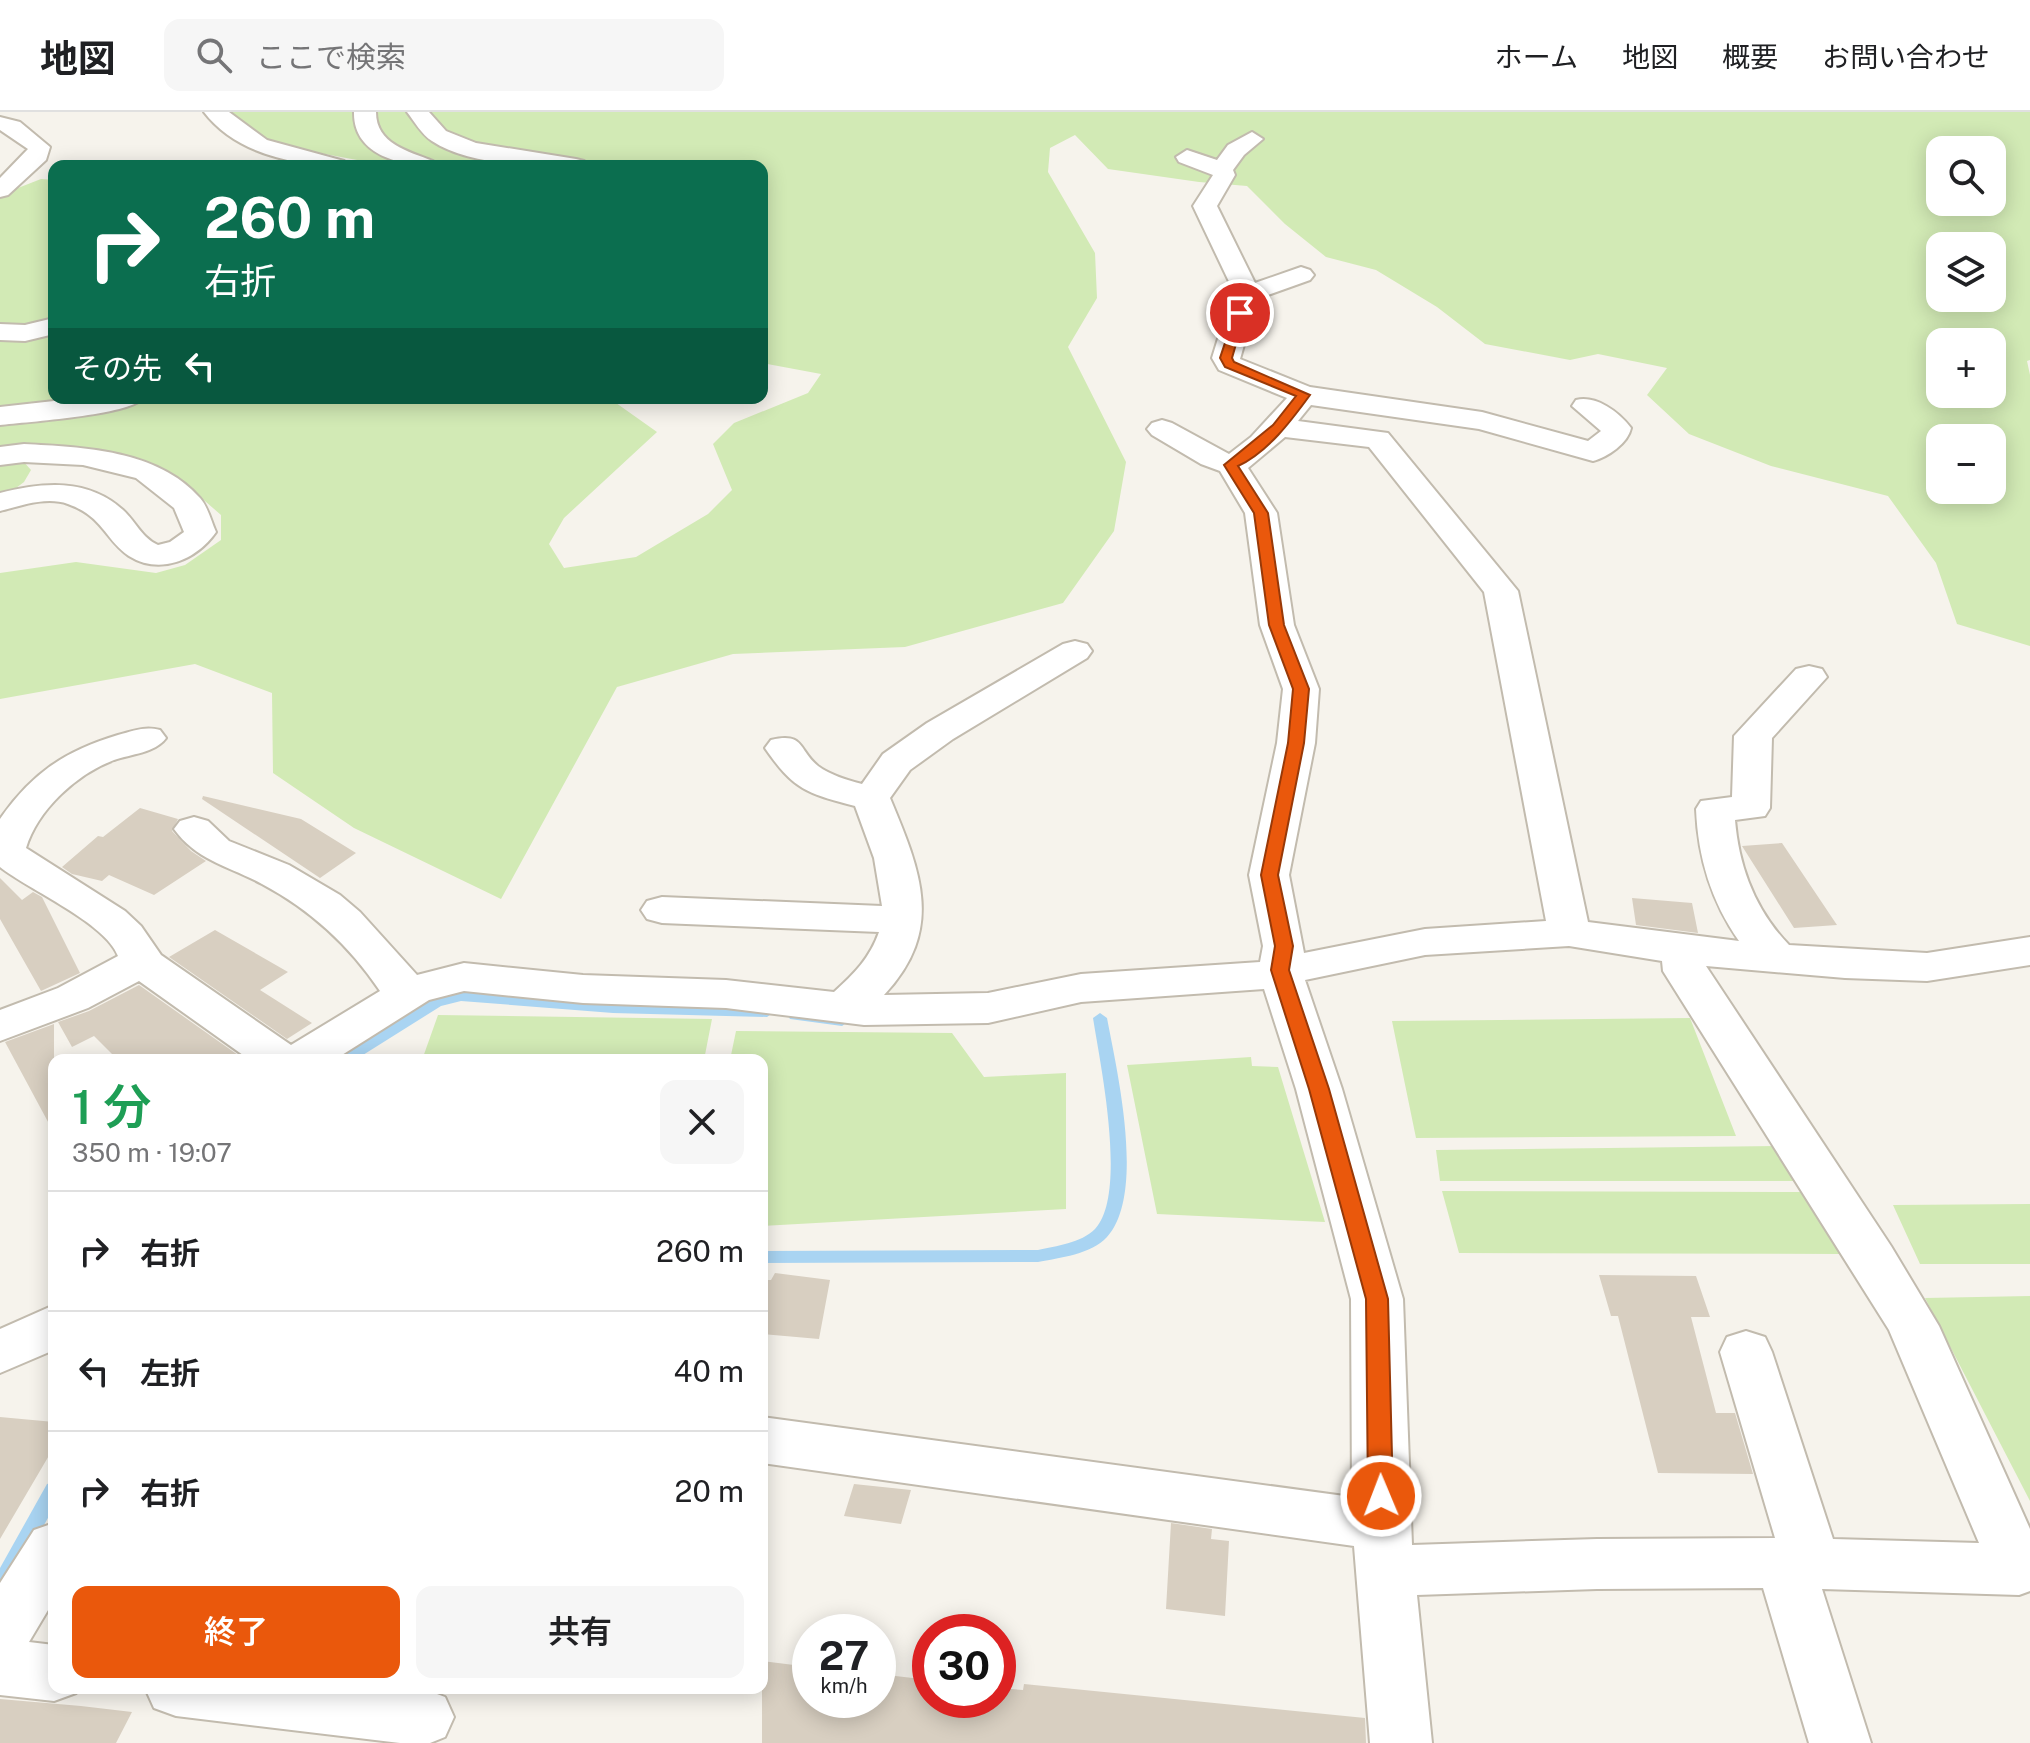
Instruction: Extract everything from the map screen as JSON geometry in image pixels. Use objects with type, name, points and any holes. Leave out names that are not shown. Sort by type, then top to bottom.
[{"type":"street","points":[[215,112],[259,145],[314,160]]},
{"type":"street","points":[[365,112],[366,129],[372,139],[413,160]]},
{"type":"street","points":[[418,112],[438,136],[471,149],[539,160]]},
{"type":"street","points":[[0,123],[12,127],[39,147],[38,155],[0,190]]},
{"type":"street","points":[[1221,170],[1236,150],[1252,139]]},
{"type":"street","points":[[1187,157],[1221,170],[1224,175],[1205,206],[1246,290],[1226,358],[1229,364],[1304,395],[1482,421],[1593,452],[1616,433],[1616,428],[1586,406]]},
{"type":"street","points":[[1246,290],[1259,291],[1301,275]]},
{"type":"street","points":[[0,332],[25,333],[48,327]]},
{"type":"street","points":[[1231,465],[1243,459],[1278,427],[1304,395]]},
{"type":"street","points":[[0,416],[103,404]]},
{"type":"street","points":[[1278,427],[1378,439],[1501,591],[1569,933]]},
{"type":"street","points":[[1162,429],[1212,458],[1231,465],[1261,513],[1277,625],[1301,689],[1296,743],[1269,875],[1284,946],[1280,970],[1319,1089],[1377,1299],[1383,1548],[1401,1743]]},
{"type":"street","points":[[0,456],[24,453],[83,456],[147,472],[188,503],[200,532],[194,542],[181,551],[161,555],[140,548],[111,515],[63,493],[43,493],[0,502]]},
{"type":"street","points":[[871,798],[896,762],[940,731],[1075,651]]},
{"type":"street","points":[[1775,956],[1745,918],[1730,887],[1717,839],[1715,809],[1751,808],[1753,736],[1809,677]]},
{"type":"street","points":[[147,738],[88,758],[73,767],[29,807],[12,830],[5,850],[17,861],[109,919],[139,948],[141,962],[272,1054]]},
{"type":"street","points":[[784,748],[795,758],[803,772],[834,787],[871,798]]},
{"type":"street","points":[[844,1007],[862,993],[889,958],[901,936],[900,879],[871,798]]},
{"type":"street","points":[[194,829],[215,849],[275,874],[325,904],[381,960],[397,983],[414,990]]},
{"type":"street","points":[[662,910],[903,920]]},
{"type":"street","points":[[311,1054],[414,990],[464,977],[583,989],[726,994],[844,1007],[988,1008],[1081,988],[1259,976],[1425,942],[1569,933],[1682,950],[1845,964],[1927,967],[2030,951]]},
{"type":"street","points":[[768,1441],[1383,1548],[1597,1564],[1798,1564],[2019,1570],[1913,1326],[1873,1259],[1685,971],[1682,950]]},
{"type":"street","points":[[0,1026],[73,998],[141,962]]},
{"type":"street","points":[[0,1352],[48,1328]]},
{"type":"street","points":[[1746,1352],[1840,1743]]},
{"type":"street","points":[[0,1636],[48,1558]]},
{"type":"street","points":[[0,1667],[48,1672]]},
{"type":"street","points":[[229,1694],[424,1716]]},
{"type":"green space","points":[[223,112],[2030,112],[2030,360],[2027,361],[2030,375],[2030,646],[1957,624],[1936,563],[1888,496],[1771,466],[1689,434],[1647,395],[1667,368],[1598,354],[1570,360],[1485,344],[1437,307],[1376,270],[1326,257],[1285,224],[1247,186],[1108,169],[1075,135],[1050,148],[1048,172],[1095,253],[1097,298],[1068,347],[1126,462],[1114,531],[1063,603],[905,647],[733,654],[617,687],[501,899],[354,828],[273,773],[272,693],[195,664],[0,699],[0,573],[76,562],[156,573],[185,565],[221,540],[221,515],[175,475],[120,455],[23,461],[31,470],[24,482],[0,500],[0,195],[41,179],[48,180],[48,404],[617,404],[657,432],[564,518],[549,544],[564,568],[636,557],[708,514],[732,490],[713,444],[734,423],[808,393],[821,374],[768,364],[768,160],[357,160],[254,141]]},
{"type":"green space","points":[[438,1015],[712,1019],[705,1054],[424,1054]]},
{"type":"green space","points":[[1690,1018],[1736,1136],[1416,1138],[1392,1021]]},
{"type":"green space","points":[[736,1031],[952,1033],[984,1077],[1066,1073],[1066,1209],[768,1226],[768,1054],[731,1054]]},
{"type":"green space","points":[[1251,1057],[1252,1066],[1278,1067],[1325,1222],[1157,1214],[1127,1065]]},
{"type":"green space","points":[[1776,1146],[1797,1181],[1440,1181],[1436,1150]]},
{"type":"green space","points":[[1442,1191],[1803,1192],[1840,1254],[1459,1253]]},
{"type":"green space","points":[[2030,1204],[2030,1264],[1920,1264],[1893,1205]]},
{"type":"green space","points":[[2030,1296],[2030,1501],[1925,1298]]},
{"type":"building","points":[[203,796],[301,819],[356,853],[320,878],[202,799]]},
{"type":"building","points":[[140,808],[178,819],[172,831],[191,851],[206,861],[154,895],[109,875],[102,881],[72,874],[62,867],[98,836],[103,837]]},
{"type":"building","points":[[1782,843],[1837,925],[1794,928],[1742,846]]},
{"type":"building","points":[[0,878],[22,900],[33,892],[42,897],[80,973],[41,991],[0,919]]},
{"type":"building","points":[[1632,898],[1692,903],[1698,933],[1636,925]]},
{"type":"building","points":[[215,930],[288,972],[260,990],[312,1023],[287,1039],[169,957]]},
{"type":"building","points":[[139,985],[237,1054],[112,1054],[94,1036],[72,1047],[58,1022],[89,1011]]},
{"type":"building","points":[[54,1024],[54,1054],[48,1054],[48,1122],[5,1042]]},
{"type":"building","points":[[775,1273],[830,1280],[819,1339],[768,1335],[768,1280]]},
{"type":"building","points":[[1599,1275],[1696,1276],[1710,1317],[1691,1317],[1716,1413],[1735,1413],[1753,1474],[1658,1473],[1618,1316],[1611,1316]]},
{"type":"building","points":[[0,1417],[48,1421],[48,1457],[0,1539]]},
{"type":"building","points":[[854,1484],[911,1490],[901,1524],[844,1516]]},
{"type":"building","points":[[1171,1523],[1212,1529],[1211,1539],[1229,1541],[1225,1616],[1166,1609]]},
{"type":"building","points":[[768,1662],[792,1665],[792,1718],[896,1718],[896,1676],[912,1678],[912,1718],[1016,1718],[1016,1689],[1023,1690],[1024,1684],[1365,1718],[1366,1743],[762,1743],[762,1694],[768,1694]]},
{"type":"building","points":[[0,1699],[132,1712],[116,1743],[0,1743]]},
{"type":"waterway","points":[[354,1054],[436,1002],[461,996],[613,1008],[767,1012]]},
{"type":"waterway","points":[[795,1016],[842,1021]]},
{"type":"waterway","points":[[768,1257],[1038,1256],[1072,1248],[1096,1237],[1112,1215],[1119,1161],[1113,1097],[1100,1018]]},
{"type":"waterway","points":[[0,1586],[48,1501]]},
{"type":"route","points":[[1240,313],[1226,358],[1229,364],[1304,395],[1278,427],[1243,459],[1231,465],[1261,513],[1277,625],[1301,689],[1296,743],[1269,875],[1284,946],[1280,970],[1319,1089],[1377,1299],[1381,1496]]}]
